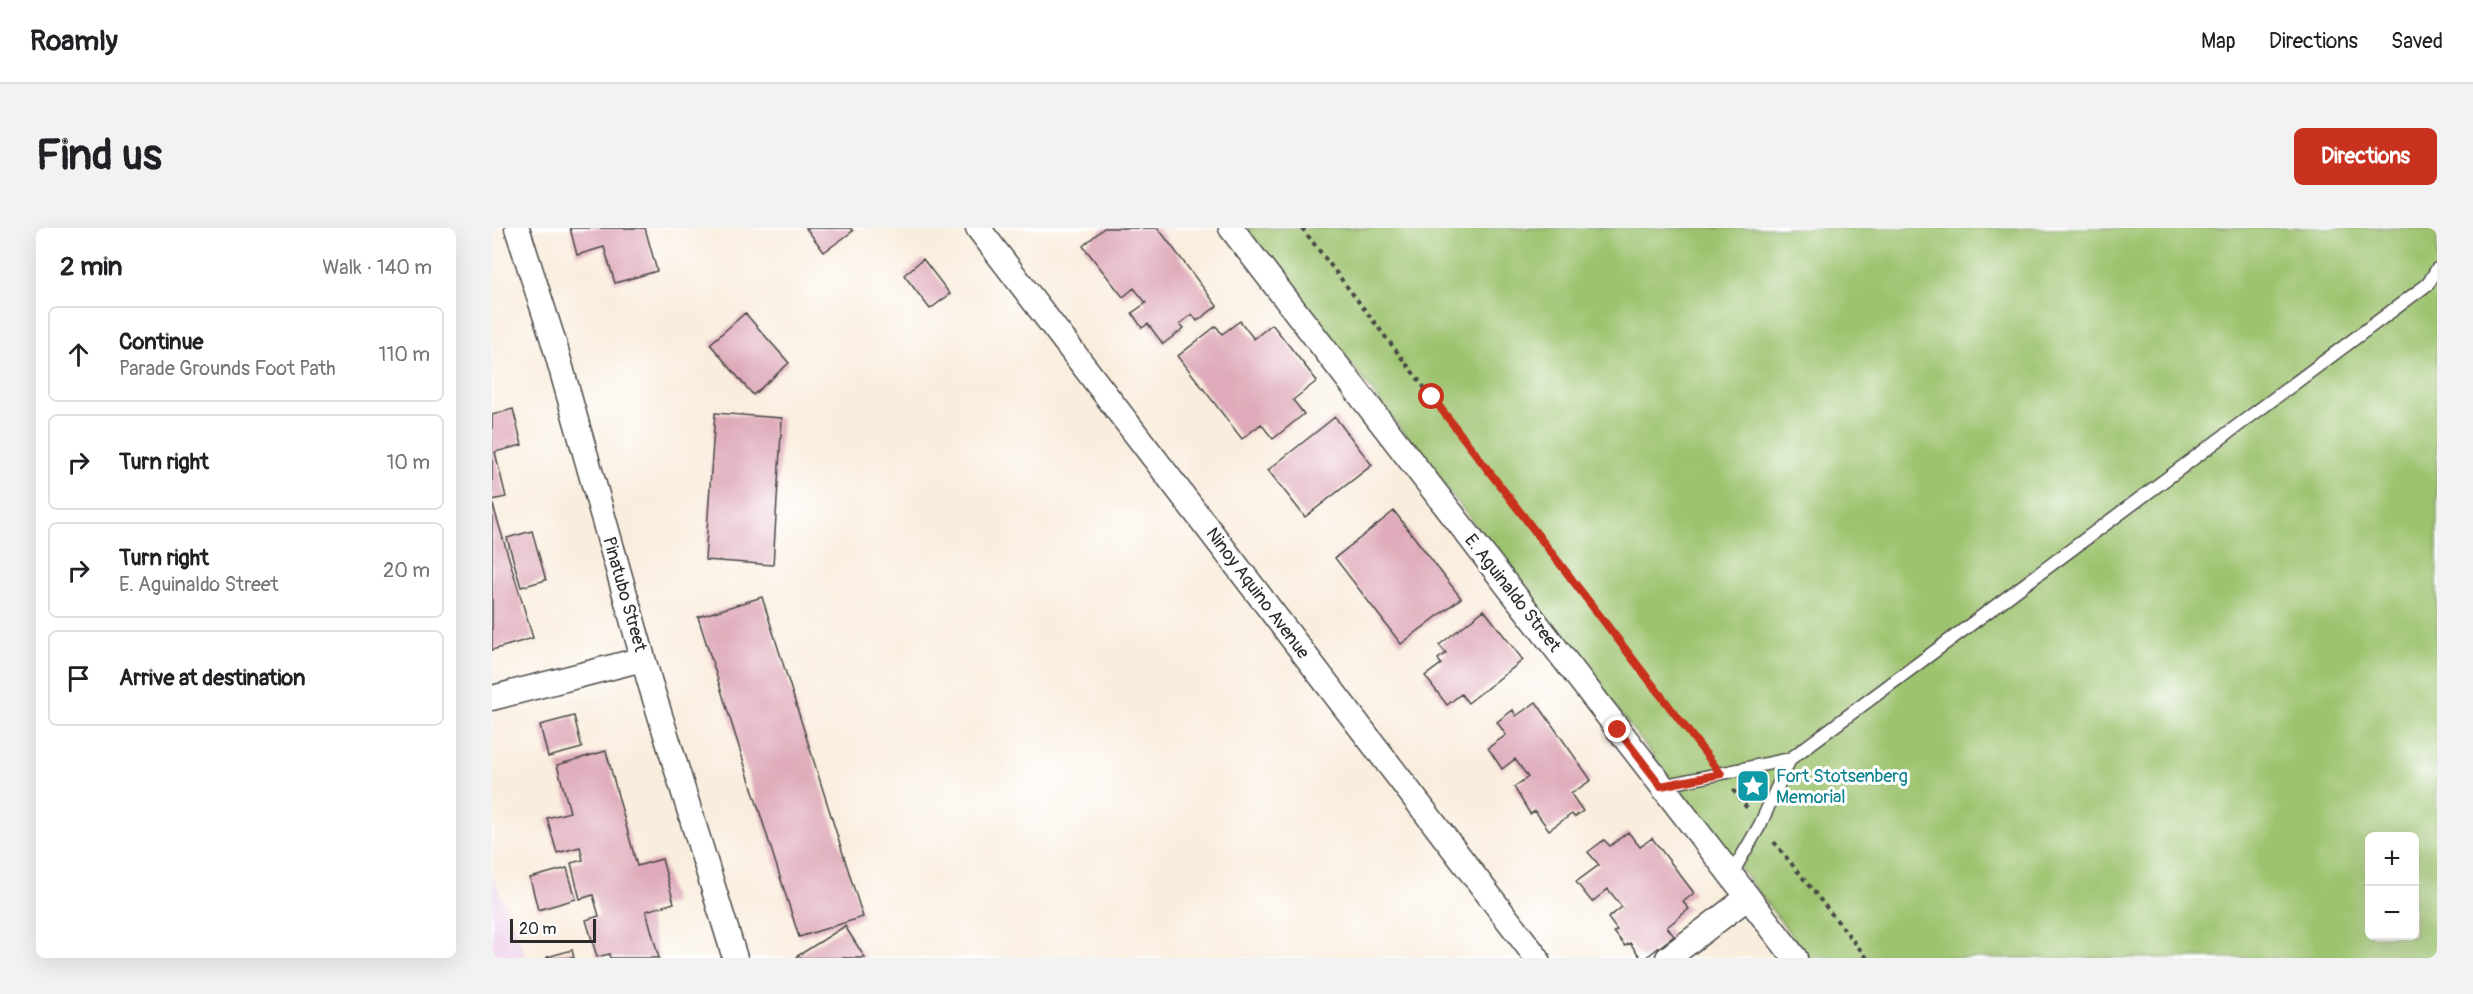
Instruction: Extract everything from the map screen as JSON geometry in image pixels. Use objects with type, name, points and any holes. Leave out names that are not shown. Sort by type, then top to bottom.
[{"type":"street","name":"Pinatubo Street","points":[[518,228],[554,343],[643,659],[735,958]]},
{"type":"street","name":"Ninoy Aquino Avenue","points":[[978,228],[1537,958]]},
{"type":"street","name":"E. Aguinaldo Street","points":[[1231,228],[1795,958]]},
{"type":"street","points":[[492,698],[643,659]]},
{"type":"street","points":[[1668,958],[1748,897]]},
{"type":"lane","points":[[1661,786],[1790,759],[2432,284],[2437,269]]},
{"type":"lane","points":[[1731,875],[1760,825],[1790,759]]},
{"type":"path","points":[[1302,228],[1760,825],[1867,958]]},
{"type":"shaded area","points":[[492,874],[526,958],[492,958]]},
{"type":"green space","points":[[1246,228],[2437,228],[2437,958],[1809,958]]},
{"type":"building","points":[[570,228],[645,228],[657,271],[615,283],[604,247],[577,255]]},
{"type":"building","points":[[806,228],[850,228],[853,231],[824,252]]},
{"type":"building","points":[[1104,228],[1158,228],[1217,306],[1197,321],[1192,314],[1180,324],[1184,328],[1163,344],[1148,324],[1142,328],[1132,313],[1146,303],[1134,288],[1123,297],[1083,246]]},
{"type":"building","points":[[923,259],[950,294],[930,309],[904,275]]},
{"type":"building","points":[[745,313],[789,363],[753,395],[710,344]]},
{"type":"building","points":[[1240,321],[1254,339],[1272,324],[1317,381],[1293,400],[1304,414],[1273,439],[1261,424],[1242,439],[1178,356],[1216,326],[1222,334]]},
{"type":"building","points":[[513,409],[522,445],[495,452],[506,497],[492,500],[492,415]]},
{"type":"building","points":[[715,413],[782,418],[773,565],[705,560]]},
{"type":"building","points":[[1335,417],[1372,465],[1305,517],[1268,470]]},
{"type":"building","points":[[492,502],[533,638],[492,650]]},
{"type":"building","points":[[1394,511],[1461,598],[1401,644],[1335,558]]},
{"type":"building","points":[[532,531],[546,580],[521,587],[507,538]]},
{"type":"building","points":[[762,597],[863,917],[799,937],[698,617]]},
{"type":"building","points":[[1484,610],[1523,660],[1468,703],[1461,694],[1447,705],[1425,676],[1441,664],[1438,659],[1446,653],[1439,645]]},
{"type":"building","points":[[1536,702],[1591,780],[1571,794],[1583,811],[1574,817],[1572,814],[1549,830],[1535,811],[1530,814],[1514,787],[1528,777],[1515,759],[1502,769],[1488,748],[1506,735],[1497,722],[1513,710],[1516,716]]},
{"type":"building","points":[[574,716],[582,748],[548,757],[540,725]]},
{"type":"building","points":[[606,751],[637,866],[662,859],[674,903],[646,911],[659,958],[610,958],[609,954],[597,957],[586,920],[599,916],[593,895],[580,899],[571,863],[583,860],[580,847],[557,853],[547,818],[570,812],[557,765]]},
{"type":"building","points":[[1628,832],[1640,847],[1652,838],[1694,893],[1683,902],[1689,909],[1667,927],[1674,936],[1645,958],[1641,958],[1630,943],[1625,946],[1614,932],[1617,930],[1608,918],[1622,907],[1608,889],[1592,902],[1576,882],[1599,865],[1588,852],[1604,840],[1610,846]]},
{"type":"building","points":[[567,868],[576,899],[538,910],[530,878]]},
{"type":"building","points":[[845,926],[865,958],[796,957]]},
{"type":"building","points":[[572,950],[574,958],[547,958],[547,957]]},
{"type":"place","name":"Fort Stotsenberg Memorial","points":[[1753,786]]},
{"type":"route","points":[[1432,397],[1721,774],[1661,786],[1618,730]]}]
